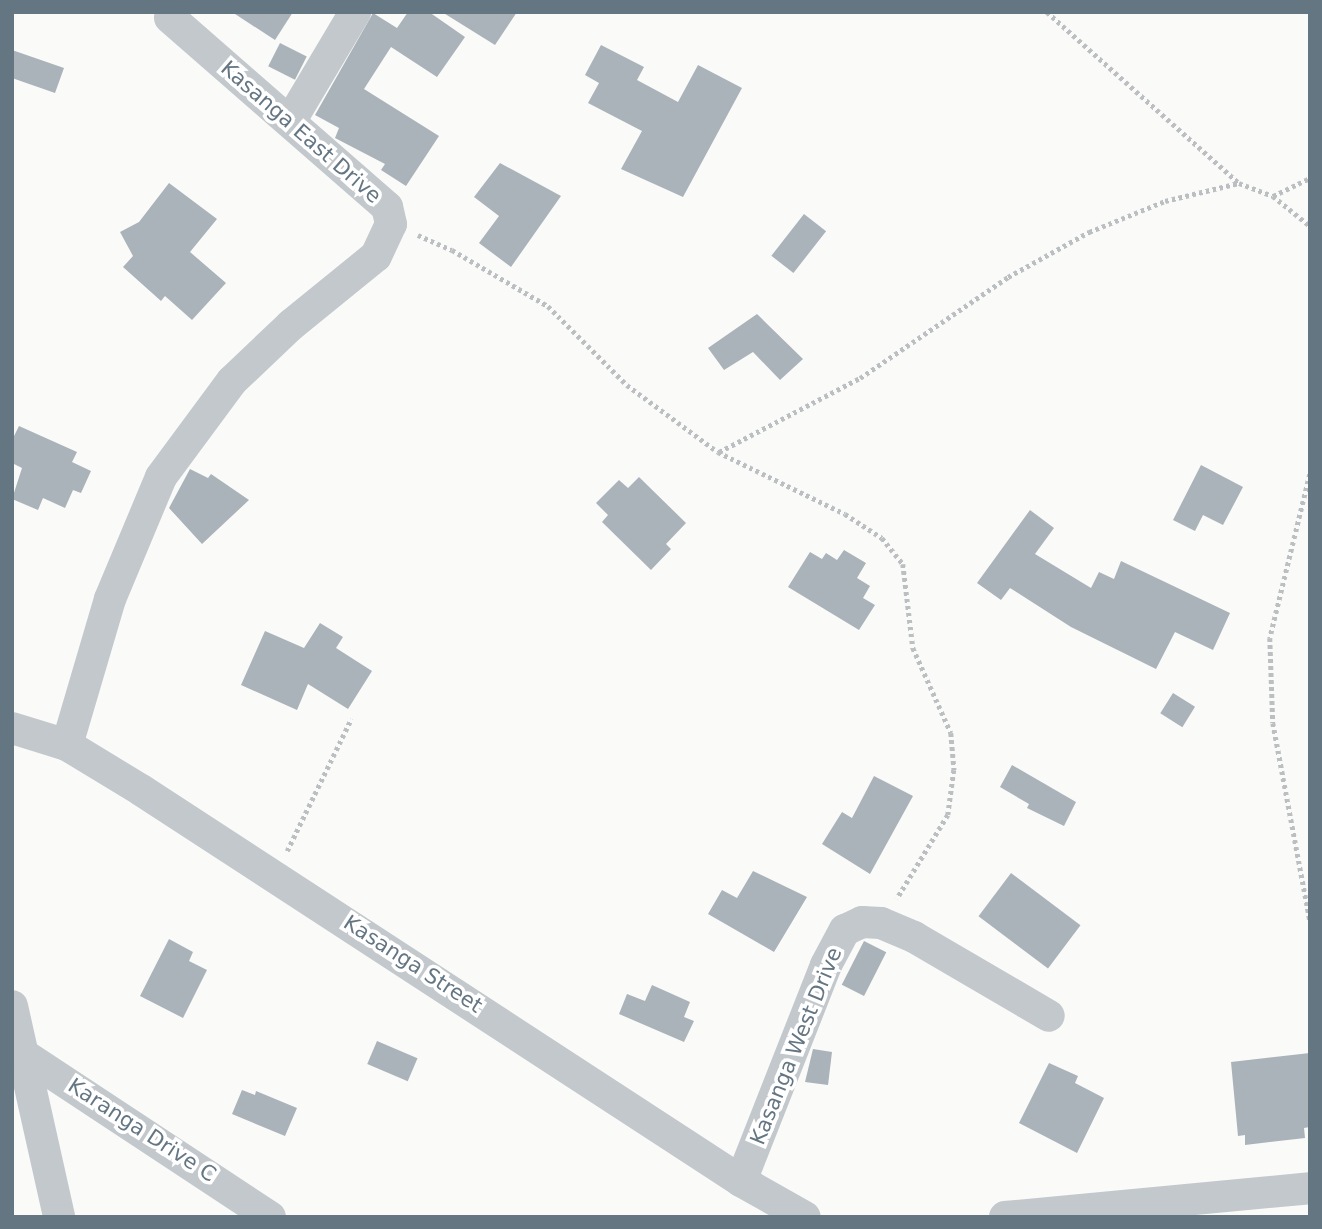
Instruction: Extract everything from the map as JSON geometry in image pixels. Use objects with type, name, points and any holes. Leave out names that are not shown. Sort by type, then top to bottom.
[{"type":"street","points":[[291,120],[355,12]]},
{"type":"street","name":"Kasanga East Drive","points":[[67,745],[110,599],[161,477],[232,381],[291,325],[376,256],[391,225],[387,207],[291,120],[170,18]]},
{"type":"street","name":"Kasanga Street","points":[[12,728],[67,745],[278,875],[741,1181],[805,1217]]},
{"type":"street","name":"Kasanga West Drive","points":[[741,1181],[826,965],[845,930],[862,922],[881,923]]},
{"type":"street","points":[[881,923],[970,967],[1049,1016]]},
{"type":"street","points":[[12,1006],[18,1050],[59,1217]]},
{"type":"street","name":"Karanga Drive C","points":[[18,1050],[270,1217]]},
{"type":"street","points":[[1005,1217],[1309,1189]]},
{"type":"path","points":[[1046,12],[1239,183],[1273,196],[1310,226]]},
{"type":"path","points":[[1273,196],[1310,178]]},
{"type":"path","points":[[718,452],[860,378],[1008,277],[1089,232],[1165,201],[1239,183]]},
{"type":"path","points":[[391,225],[452,250],[548,306],[627,385],[718,452],[845,514],[882,538],[904,564],[913,648],[951,733],[954,770],[948,815],[881,923]]},
{"type":"path","points":[[1310,474],[1270,638],[1273,723],[1310,921]]},
{"type":"path","points":[[278,875],[351,719]]},
{"type":"building","points":[[232,12],[293,12],[275,40]]},
{"type":"building","points":[[408,12],[429,12],[465,37],[437,77],[391,47],[364,89],[439,136],[406,186],[381,170],[385,164],[335,138],[339,128],[315,115],[373,13],[397,28]]},
{"type":"building","points":[[442,12],[517,12],[495,45]]},
{"type":"building","points":[[280,43],[307,57],[295,80],[268,66]]},
{"type":"building","points":[[601,45],[644,67],[637,80],[678,102],[698,65],[742,88],[683,197],[621,169],[642,131],[588,103],[599,83],[585,75]]},
{"type":"building","points":[[12,50],[64,68],[55,93],[12,78]]},
{"type":"building","points":[[500,163],[561,196],[511,267],[479,243],[499,216],[474,197]]},
{"type":"building","points":[[169,183],[217,219],[190,252],[226,283],[192,320],[165,296],[161,301],[123,267],[133,256],[120,232],[139,222]]},
{"type":"building","points":[[804,214],[826,231],[793,273],[771,256]]},
{"type":"building","points":[[757,314],[803,359],[780,380],[753,352],[724,370],[708,348]]},
{"type":"building","points":[[19,426],[77,452],[72,462],[91,471],[81,493],[73,490],[65,508],[43,498],[38,510],[12,499],[22,468],[12,463],[12,440]]},
{"type":"building","points":[[1201,465],[1243,487],[1223,525],[1203,515],[1195,531],[1173,520]]},
{"type":"building","points":[[190,469],[208,478],[211,474],[249,500],[202,544],[169,508]]},
{"type":"building","points":[[639,477],[686,523],[666,544],[671,549],[651,570],[602,522],[608,515],[596,503],[619,480],[628,488]]},
{"type":"building","points":[[1030,510],[1054,528],[1035,554],[1091,588],[1099,572],[1114,579],[1121,561],[1230,613],[1213,650],[1175,632],[1156,669],[1071,627],[1010,588],[1001,600],[977,583]]},
{"type":"building","points":[[844,550],[866,563],[857,578],[870,586],[863,598],[875,605],[859,630],[788,587],[810,552],[822,559],[826,553],[837,560]]},
{"type":"building","points":[[320,623],[343,637],[336,648],[372,671],[348,709],[308,684],[297,710],[241,685],[265,631],[304,648]]},
{"type":"building","points":[[1173,693],[1195,707],[1182,727],[1160,713]]},
{"type":"building","points":[[1012,765],[1076,802],[1064,826],[1027,808],[1029,804],[1000,787]]},
{"type":"building","points":[[874,776],[913,796],[870,874],[822,844],[842,812],[852,818]]},
{"type":"building","points":[[753,871],[807,897],[774,952],[708,914],[722,890],[737,898]]},
{"type":"building","points":[[1011,873],[1080,925],[1048,968],[979,916]]},
{"type":"building","points":[[169,939],[193,952],[189,961],[207,970],[183,1018],[140,996]]},
{"type":"building","points":[[864,941],[886,952],[864,996],[842,985]]},
{"type":"building","points":[[652,985],[690,1002],[684,1017],[694,1021],[684,1042],[619,1014],[627,994],[645,1001]]},
{"type":"building","points":[[377,1041],[418,1058],[408,1081],[367,1064]]},
{"type":"building","points":[[813,1049],[832,1052],[828,1085],[805,1082]]},
{"type":"building","points":[[1310,1053],[1310,1127],[1304,1128],[1305,1138],[1245,1145],[1245,1135],[1238,1136],[1231,1062]]},
{"type":"building","points":[[1049,1063],[1078,1076],[1075,1083],[1104,1098],[1077,1153],[1019,1123]]},
{"type":"building","points":[[242,1090],[255,1095],[256,1091],[297,1108],[285,1136],[232,1114]]}]
